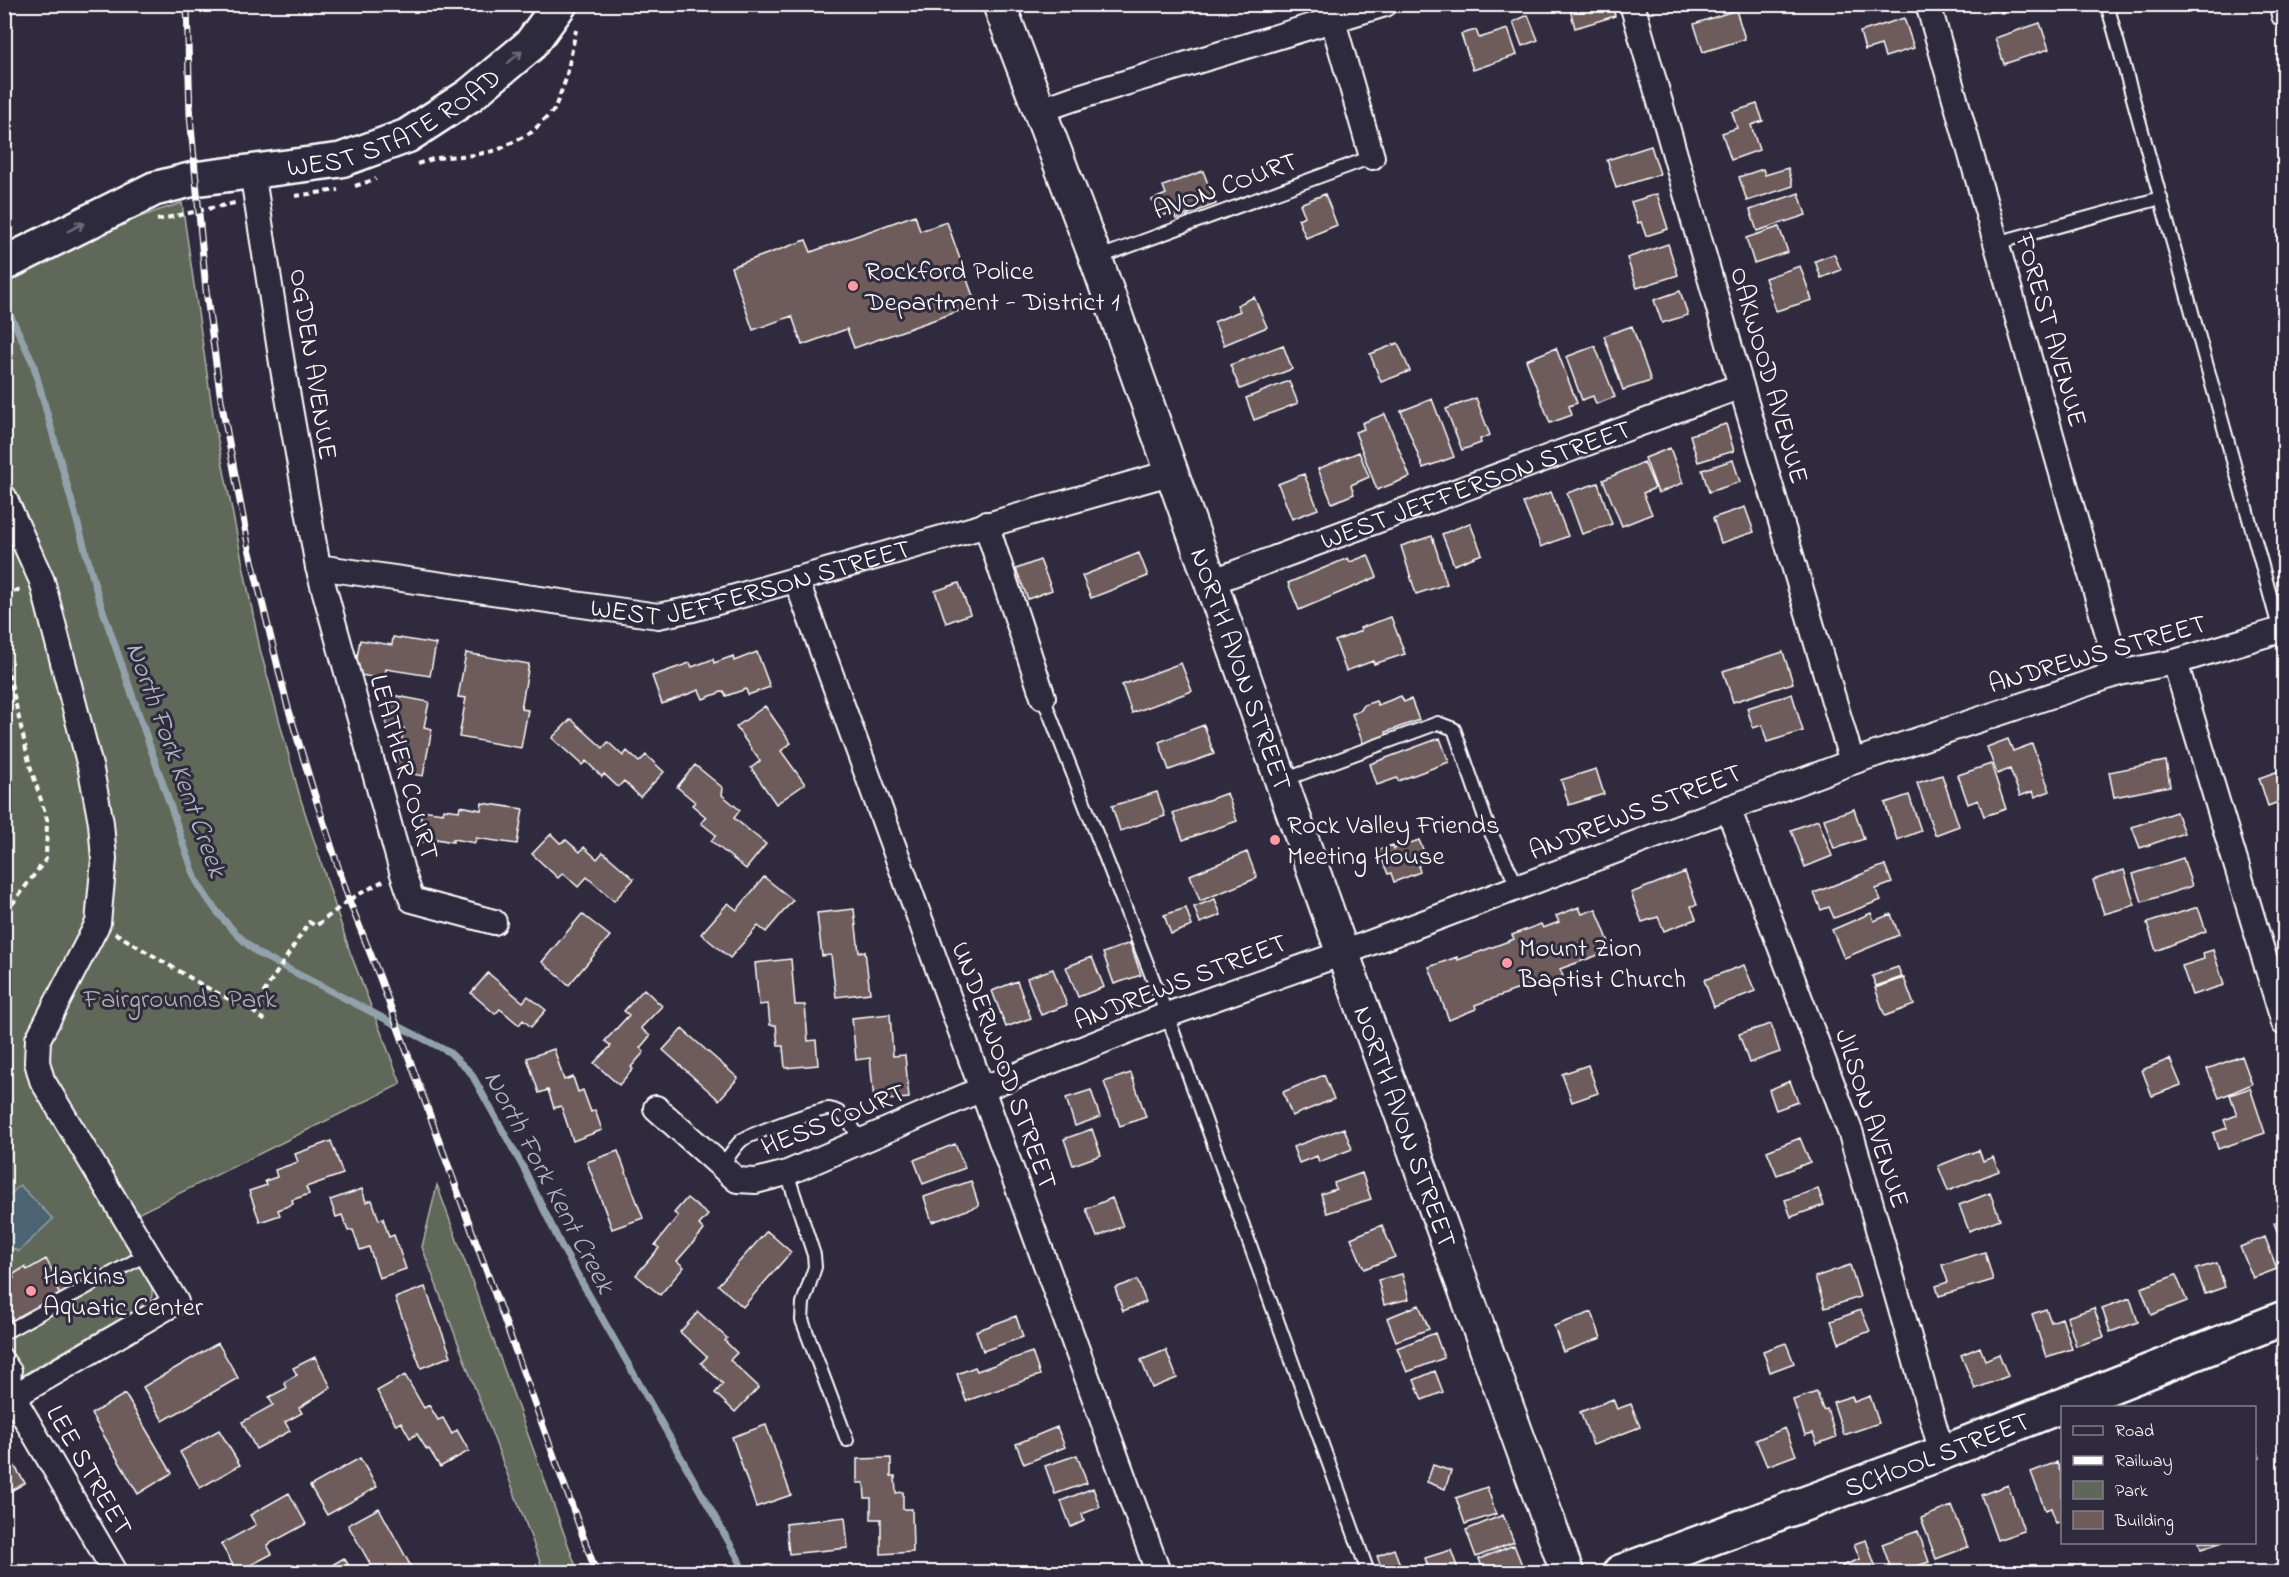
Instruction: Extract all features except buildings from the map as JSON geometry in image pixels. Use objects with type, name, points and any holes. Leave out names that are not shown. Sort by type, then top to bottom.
[{"type":"main road","name":"WEST STATE ROAD","points":[[14,258],[154,189],[194,179],[341,160],[407,136],[470,95],[530,45],[560,4]]},
{"type":"main road","name":"SCHOOL STREET","points":[[2061,1406],[2284,1318]]},
{"type":"main road","name":"SCHOOL STREET","points":[[1620,1572],[1942,1453],[2061,1406]]},
{"type":"street","name":"NORTH AVON STREET","points":[[999,4],[1173,472],[1281,781],[1567,1572]]},
{"type":"street","points":[[1038,111],[1331,12],[1385,4]]},
{"type":"street","name":"OAKWOOD AVENUE","points":[[1632,4],[1852,762]]},
{"type":"street","name":"FOREST AVENUE","points":[[1928,4],[2119,673]]},
{"type":"street","points":[[2282,4],[2284,15]]},
{"type":"street","points":[[1331,12],[1372,157]]},
{"type":"street","name":"OGDEN AVENUE","points":[[252,171],[280,351],[318,567]]},
{"type":"street","name":"WEST JEFFERSON STREET","points":[[1211,582],[1741,386]]},
{"type":"street","name":"WEST JEFFERSON STREET","points":[[318,567],[658,616],[693,609],[1173,472]]},
{"type":"street","points":[[4,497],[42,581],[91,770],[101,823],[104,859],[98,923],[38,1039],[37,1062],[42,1080],[176,1302],[9,1399]]},
{"type":"street","points":[[986,524],[1043,697]]},
{"type":"street","name":"LEATHER COURT","points":[[318,567],[412,900],[494,922]]},
{"type":"street","name":"UNDERWOOD STREET","points":[[796,579],[1158,1572]]},
{"type":"street","name":"ANDREWS STREET","points":[[982,1089],[1167,1015],[1343,953],[1852,762],[2119,673],[2175,662],[2282,630]]},
{"type":"street","points":[[2175,662],[2284,1023]]},
{"type":"street","name":"JILSON AVENUE","points":[[1728,808],[1851,1134],[1942,1453]]},
{"type":"street","name":"HESS COURT","points":[[656,1108],[737,1180],[756,1181],[786,1173],[982,1089]]},
{"type":"street","name":"LEE STREET","points":[[9,1399],[115,1572]]},
{"type":"lane","points":[[2108,4],[2282,630]]},
{"type":"lane","name":"AVON COURT","points":[[1095,259],[1372,157]]},
{"type":"lane","points":[[1996,243],[2161,198]]},
{"type":"lane","points":[[1043,697],[1167,1015],[1368,1572]]},
{"type":"lane","points":[[1281,781],[1438,723],[1454,729],[1489,829],[1518,887]]},
{"type":"lane","points":[[722,1166],[742,1140],[814,1112],[830,1109],[842,1115],[852,1125],[860,1141]]},
{"type":"lane","points":[[786,1173],[814,1255],[815,1267],[803,1303],[802,1320],[847,1440]]},
{"type":"lane","points":[[4,1333],[147,1254]]},
{"type":"lane","points":[[4,1354],[15,1370],[9,1399]]},
{"type":"path","points":[[4,653],[29,762],[47,819],[46,859],[4,915]]},
{"type":"path","points":[[252,1011],[309,922],[316,926],[349,900],[402,871]]},
{"type":"path","points":[[98,923],[204,986],[252,1011],[267,1022]]},
{"type":"green space","name":"Fairgrounds Park","points":[[182,203],[214,421],[260,649],[300,797],[350,952],[401,1084],[117,1224],[152,1288],[152,1296],[148,1303],[5,1385],[4,283],[91,238]]},
{"type":"green space","points":[[437,1185],[578,1572],[544,1572],[422,1247]]},
{"type":"water","points":[[20,1185],[53,1219],[18,1252],[15,1249],[8,1249],[5,1253],[5,1200]]},
{"type":"waterway","name":"North Fork Kent Creek","points":[[4,302],[33,363],[98,596],[196,880],[224,920],[259,954],[449,1052],[471,1073],[524,1169],[563,1249],[738,1558],[743,1572]]},
{"type":"railway","points":[[187,4],[190,115],[206,290],[221,400],[248,544],[287,704],[349,900],[380,978],[596,1572]]},
{"type":"place","name":"Rockford Police Department - District 1","points":[[853,286]]},
{"type":"place","name":"Rock Valley Friends Meeting House","points":[[1275,840]]},
{"type":"place","name":"Mount Zion Baptist Church","points":[[1507,963]]},
{"type":"place","name":"Harkins Aquatic Center","points":[[31,1291]]}]
